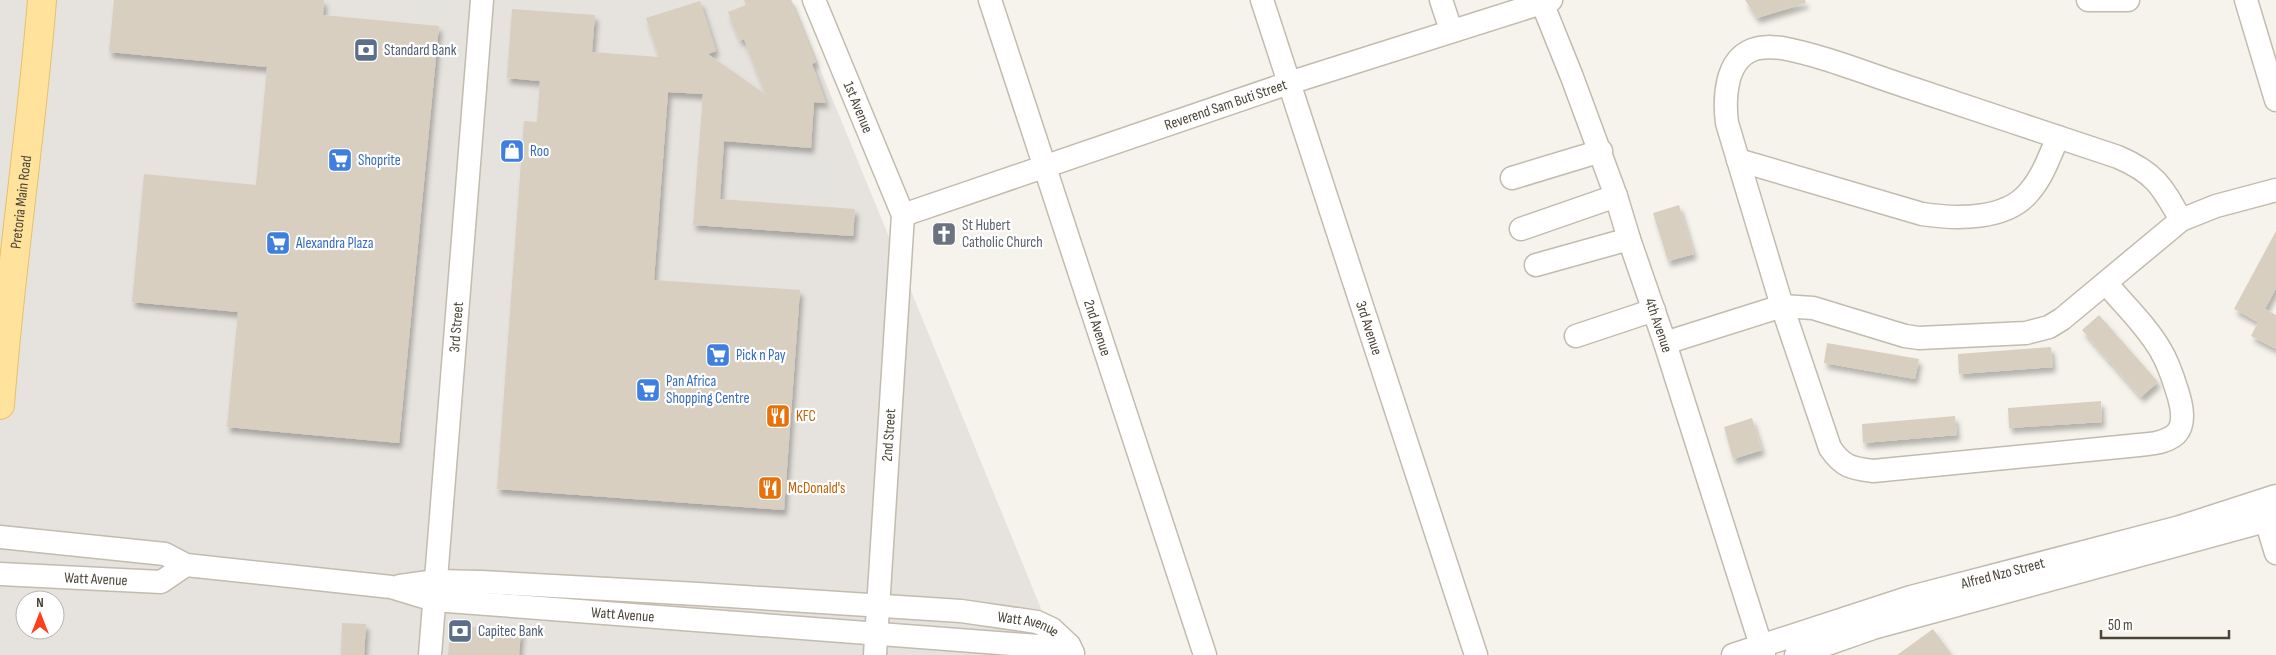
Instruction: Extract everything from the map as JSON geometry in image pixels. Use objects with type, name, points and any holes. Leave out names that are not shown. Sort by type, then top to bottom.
[{"type":"main road","name":"Pretoria Main Road","points":[[0,406],[6,328],[35,91],[42,0]]},
{"type":"street","name":"3rd Street","points":[[430,655],[482,0]]},
{"type":"street","name":"1st Avenue","points":[[814,0],[903,215]]},
{"type":"street","name":"2nd Avenue","points":[[990,0],[1205,655]]},
{"type":"street","name":"3rd Avenue","points":[[1262,0],[1476,655]]},
{"type":"street","points":[[1441,0],[1451,30]]},
{"type":"street","points":[[2088,0],[2128,0]]},
{"type":"street","points":[[2246,0],[2273,76],[2276,100]]},
{"type":"street","name":"Reverend Sam Buti Street","points":[[903,215],[1289,83],[1545,1]]},
{"type":"street","name":"4th Avenue","points":[[1545,1],[1601,151],[1665,343],[1763,650]]},
{"type":"street","points":[[2106,283],[2153,338],[2168,363],[2180,402],[2182,416],[2178,432],[2158,442],[2129,446],[1873,471],[1848,467],[1837,458],[1830,448],[1782,306],[1725,114],[1724,104],[1727,83],[1741,57],[1751,50],[1766,46],[1784,49],[1841,65],[2138,165],[2154,177],[2181,220]]},
{"type":"street","points":[[1738,160],[1922,214],[1945,218],[1970,217],[2006,209],[2029,194],[2037,182],[2058,137]]},
{"type":"street","points":[[1512,178],[1601,151]]},
{"type":"street","points":[[1665,343],[1782,306],[1813,308],[1905,336],[1919,338],[2026,333],[2049,327],[2062,319],[2181,220],[2216,206],[2276,190]]},
{"type":"street","points":[[1520,228],[1616,196]]},
{"type":"street","name":"2nd Street","points":[[875,655],[903,215]]},
{"type":"street","points":[[1536,266],[1629,239]]},
{"type":"street","points":[[1576,336],[1654,310]]},
{"type":"street","points":[[2270,509],[2276,553]]},
{"type":"street","name":"Alfred Nzo Street","points":[[1733,655],[1763,650],[1911,597],[2180,527],[2270,509]]},
{"type":"street","name":"Alfred Nzo Street","points":[[1796,655],[1882,626],[2270,509]]},
{"type":"street","name":"Watt Avenue","points":[[0,537],[165,554],[186,566],[391,587],[1072,650]]},
{"type":"street","name":"Watt Avenue","points":[[0,574],[161,582],[186,566]]},
{"type":"street","name":"Watt Avenue","points":[[435,591],[878,605],[961,611],[1028,620],[1052,629],[1072,650]]},
{"type":"shaded area","points":[[0,0],[792,0],[1060,655],[0,655]]},
{"type":"shaded area","points":[[343,0],[457,0],[456,13],[343,7]]},
{"type":"shaded area","points":[[731,147],[838,153],[839,197],[730,191]]},
{"type":"building","name":"Alexandra Plaza","points":[[114,0],[324,0],[323,15],[439,26],[399,443],[227,427],[238,312],[132,302],[144,174],[256,185],[267,67],[109,52]]},
{"type":"building","name":"Pan Africa Shopping Centre","points":[[744,0],[791,0],[816,62],[812,64],[826,103],[814,102],[811,148],[724,141],[720,199],[855,209],[853,236],[693,225],[703,94],[668,92],[654,280],[800,290],[784,510],[497,489],[524,121],[537,122],[540,81],[507,78],[512,9],[595,15],[592,52],[659,57],[646,18],[700,1],[716,51],[708,54],[766,95],[744,39],[740,41],[728,12],[746,5]]},
{"type":"building","points":[[1745,0],[1805,0],[1806,3],[1757,18]]},
{"type":"building","points":[[1679,205],[1694,254],[1668,261],[1653,213]]},
{"type":"building","points":[[2276,231],[2276,288],[2265,309],[2276,315],[2276,349],[2251,336],[2258,322],[2234,309]]},
{"type":"building","points":[[2099,315],[2158,382],[2141,397],[2082,330]]},
{"type":"building","points":[[1827,343],[1919,359],[1915,379],[1824,363]]},
{"type":"building","points":[[2051,347],[2053,367],[1959,374],[1958,354]]},
{"type":"building","points":[[2101,401],[2102,422],[2009,428],[2008,408]]},
{"type":"building","points":[[1955,416],[1957,435],[1863,443],[1862,424]]},
{"type":"building","points":[[1752,418],[1762,450],[1733,459],[1724,427]]},
{"type":"building","points":[[342,623],[366,624],[364,655],[341,655]]},
{"type":"building","points":[[451,625],[521,631],[519,655],[448,655]]},
{"type":"building","points":[[1933,629],[1952,655],[1897,655]]},
{"type":"place","name":"Standard Bank","points":[[366,50]]},
{"type":"place","name":"Roo","points":[[512,151]]},
{"type":"place","name":"Shoprite","points":[[340,160]]},
{"type":"place","name":"St Hubert Catholic Church","points":[[944,234]]},
{"type":"place","name":"Alexandra Plaza","points":[[278,243]]},
{"type":"place","name":"Pick n Pay","points":[[718,355]]},
{"type":"place","name":"Pan Africa Shopping Centre","points":[[648,390]]},
{"type":"place","name":"KFC","points":[[778,416]]},
{"type":"place","name":"McDonald's","points":[[770,488]]},
{"type":"place","name":"Capitec Bank","points":[[460,631]]}]
